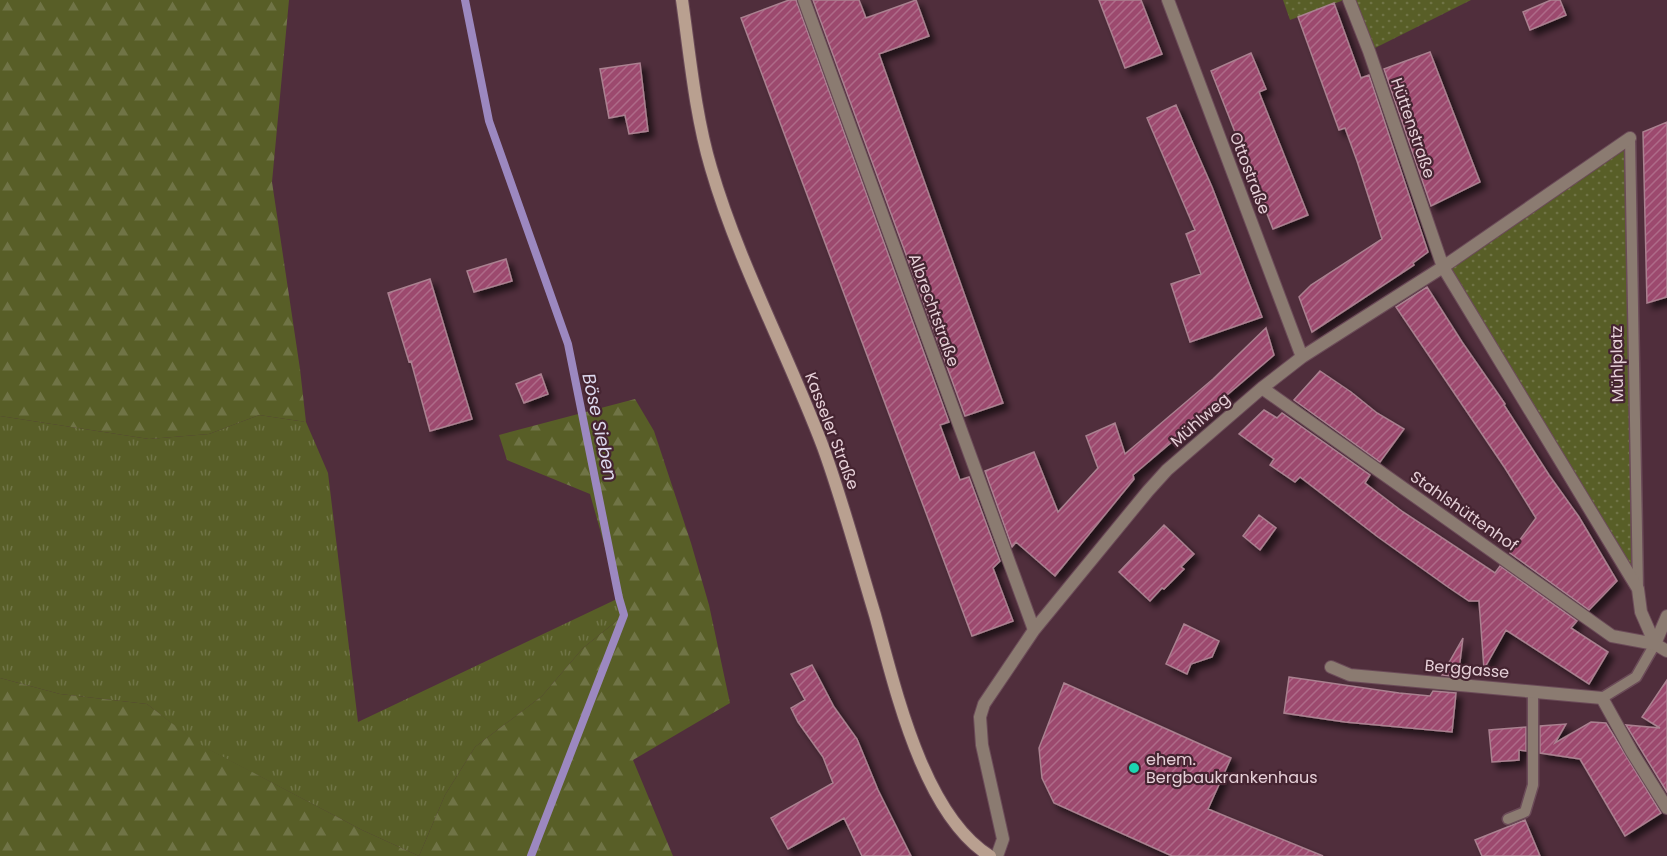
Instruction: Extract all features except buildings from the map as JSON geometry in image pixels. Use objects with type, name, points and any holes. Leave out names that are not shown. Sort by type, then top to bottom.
[{"type":"main road","name":"Kasseler Straße","points":[[682,0],[701,125],[710,166],[731,226],[825,454],[907,722],[922,761],[948,813],[968,838],[990,856]]},
{"type":"street","name":"Albrechtstraße","points":[[804,0],[1034,630]]},
{"type":"street","name":"Ottostraße","points":[[1168,0],[1302,357]]},
{"type":"street","name":"Hüttenstraße","points":[[1349,0],[1369,51],[1443,267]]},
{"type":"street","name":"Mühlweg","points":[[997,856],[1003,845],[1003,835],[982,745],[980,717],[990,694],[1034,630],[1167,470],[1262,388],[1302,357],[1443,267],[1630,138]]},
{"type":"street","name":"Mühlplatz","points":[[1443,267],[1638,589],[1641,612],[1654,644]]},
{"type":"street","name":"Stahlshüttenhof","points":[[1262,388],[1612,636],[1654,644],[1667,651]]},
{"type":"street","points":[[1654,644],[1667,616]]},
{"type":"street","name":"Berggasse","points":[[1331,667],[1350,675],[1602,698]]},
{"type":"street","points":[[1602,698],[1667,808]]},
{"type":"lane","name":"Mühlplatz","points":[[1630,138],[1638,589]]},
{"type":"lane","points":[[1602,698],[1636,677],[1654,644]]},
{"type":"lane","points":[[1508,819],[1525,812],[1533,784],[1533,692]]},
{"type":"green space","points":[[0,0],[289,0],[272,182],[306,422],[259,415],[209,434],[149,439],[0,416]]},
{"type":"green space","points":[[1283,0],[1344,0],[1290,20]]},
{"type":"green space","points":[[1349,0],[1471,0],[1369,51]]},
{"type":"green space","points":[[1630,138],[1638,589],[1443,267]]},
{"type":"green space","points":[[635,399],[654,431],[691,543],[709,605],[730,703],[633,760],[673,856],[419,856],[445,795],[475,747],[542,696],[583,648],[624,615],[590,494],[507,460],[499,435]]},
{"type":"green space","points":[[259,415],[306,422],[328,473],[358,722],[619,598],[624,615],[583,648],[542,696],[475,747],[445,795],[419,856],[362,830],[198,744],[147,704],[60,694],[0,678],[0,416],[149,439],[209,434]]},
{"type":"green space","points":[[0,678],[60,694],[147,704],[199,744],[362,830],[419,856],[0,856]]},
{"type":"waterway","name":"Böse Sieben","points":[[465,0],[489,121],[568,344],[624,615],[531,856]]},
{"type":"place","name":"ehem. Bergbaukrankenhaus","points":[[1134,768]]}]
